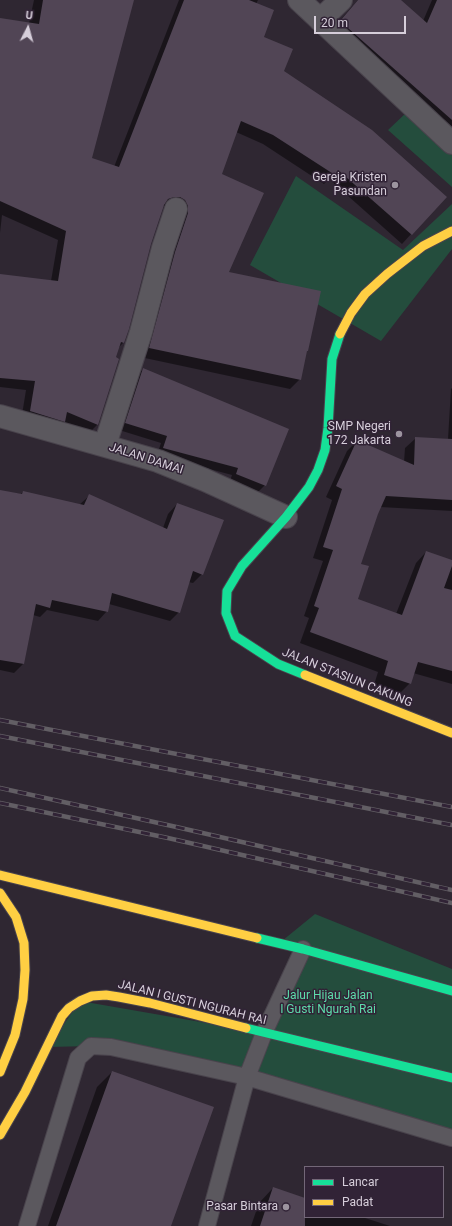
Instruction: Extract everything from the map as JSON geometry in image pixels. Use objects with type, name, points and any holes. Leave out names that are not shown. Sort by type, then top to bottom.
[{"type":"main road","name":"JALAN STASIUN CAKUNG","points":[[452,231],[422,246],[387,274],[365,294],[351,313],[340,334],[332,359],[328,428],[325,450],[318,470],[309,487],[286,517],[242,566],[227,590],[226,613],[235,636],[278,664],[452,733]]},
{"type":"main road","points":[[0,875],[303,950],[452,991]]},
{"type":"main road","points":[[0,893],[16,917],[24,943],[25,970],[23,999],[15,1034],[0,1072]]},
{"type":"main road","name":"JALAN I GUSTI NGURAH RAI","points":[[0,1135],[25,1092],[62,1016],[68,1008],[92,996],[106,995],[157,1005],[264,1033],[452,1078]]},
{"type":"street","points":[[299,0],[452,143]]},
{"type":"street","points":[[320,20],[341,0]]},
{"type":"street","points":[[105,445],[141,332],[163,248],[176,210]]},
{"type":"street","name":"JALAN DAMAI","points":[[0,416],[158,461],[205,480],[286,517]]},
{"type":"lane","points":[[207,1226],[248,1077],[264,1033],[303,950]]},
{"type":"lane","points":[[27,1226],[78,1058],[91,1046],[111,1047],[248,1077],[452,1138]]},
{"type":"green space","points":[[407,112],[452,145],[452,187],[388,130]]},
{"type":"green space","points":[[296,176],[403,250],[452,204],[452,249],[381,341],[250,265]]},
{"type":"green space","name":"Jalur Hijau Jalan I Gusti Ngurah Rai","points":[[315,914],[452,969],[452,1138],[247,1077],[91,1046],[48,1047],[80,1001],[264,1033],[303,950],[277,945]]},
{"type":"building","points":[[43,0],[134,0],[92,158],[119,167],[184,0],[249,0],[274,10],[264,37],[293,49],[284,71],[372,130],[447,197],[412,235],[338,170],[335,175],[273,135],[241,121],[222,174],[264,193],[229,272],[321,291],[301,380],[149,348],[175,252],[188,213],[188,206],[185,200],[180,197],[168,199],[164,205],[151,244],[129,329],[124,343],[121,342],[116,357],[119,359],[98,425],[67,412],[65,422],[30,411],[35,381],[0,378],[0,274],[58,281],[66,231],[0,201],[0,18],[39,24]]},
{"type":"building","points":[[358,0],[401,0],[427,23],[437,0],[452,0],[452,120],[340,21]]},
{"type":"building","points":[[143,368],[289,429],[266,486],[236,474],[238,468],[163,448],[167,436],[125,423]]},
{"type":"building","points":[[415,437],[452,439],[452,500],[386,496],[378,514],[361,564],[369,566],[358,599],[402,615],[426,551],[452,560],[452,566],[444,588],[452,590],[452,671],[418,662],[411,684],[384,675],[388,661],[310,632],[319,608],[314,606],[333,550],[323,547],[342,489],[336,486],[357,440],[414,465]]},
{"type":"building","points":[[0,490],[22,494],[23,491],[84,505],[89,494],[167,529],[177,503],[224,520],[203,575],[193,571],[180,613],[112,593],[108,612],[52,600],[50,608],[36,604],[24,664],[0,660]]},
{"type":"building","points":[[112,1071],[214,1107],[171,1226],[56,1226]]},
{"type":"building","name":"Pasar Bintara","points":[[273,1187],[304,1198],[305,1226],[260,1226]]},
{"type":"railway","points":[[0,720],[452,807]]},
{"type":"railway","points":[[0,736],[452,825]]},
{"type":"railway","points":[[0,788],[452,890]]},
{"type":"railway","points":[[0,803],[168,838],[452,903]]},
{"type":"traffic: fast","points":[[305,675],[278,664],[235,636],[226,613],[227,591],[242,566],[286,517],[309,487],[318,470],[325,450],[328,428],[332,359],[340,334]]},
{"type":"traffic: fast","points":[[257,938],[303,949],[452,991]]},
{"type":"traffic: fast","points":[[246,1028],[452,1078]]},
{"type":"traffic: slow","points":[[340,334],[351,313],[365,294],[387,274],[423,246],[452,231]]},
{"type":"traffic: slow","points":[[305,675],[452,733]]},
{"type":"traffic: slow","points":[[0,875],[257,938]]},
{"type":"traffic: slow","points":[[0,893],[16,917],[24,943],[25,970],[23,999],[15,1035],[0,1072]]},
{"type":"traffic: slow","points":[[0,1135],[25,1092],[62,1016],[69,1008],[80,1001],[92,996],[106,995],[119,997],[150,1003],[246,1028]]},
{"type":"place","name":"Gereja Kristen Pasundan","points":[[395,185]]},
{"type":"place","name":"SMP Negeri 172 Jakarta","points":[[399,434]]},
{"type":"place","name":"Pasar Bintara","points":[[286,1207]]}]
